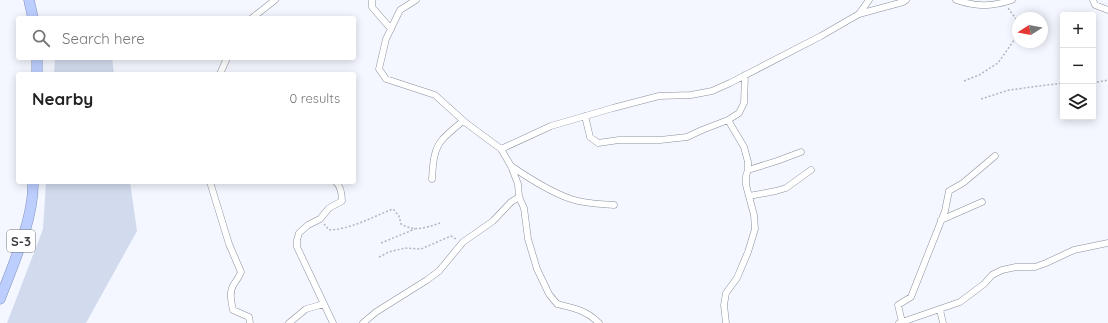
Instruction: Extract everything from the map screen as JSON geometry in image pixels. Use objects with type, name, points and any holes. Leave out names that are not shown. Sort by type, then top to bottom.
[{"type":"highway","points":[[29,0],[33,16]]},
{"type":"highway","points":[[37,60],[37,72]]},
{"type":"highway","name":"S-3","points":[[0,299],[29,216],[34,184]]},
{"type":"street","points":[[255,16],[275,0]]},
{"type":"street","points":[[372,0],[372,7],[391,29]]},
{"type":"street","points":[[416,0],[400,10],[386,39],[378,69],[386,79],[435,95],[463,121],[501,149],[511,166],[518,184],[519,197],[524,208],[528,239],[537,269],[549,294],[557,304],[579,308],[599,323]]},
{"type":"street","points":[[859,14],[869,0]]},
{"type":"street","points":[[501,149],[551,126],[586,116],[659,96],[691,95],[712,91],[745,76],[859,14],[906,0]]},
{"type":"street","points":[[956,0],[972,5],[986,6],[1012,0]]},
{"type":"street","points":[[1093,0],[1095,5],[1108,10]]},
{"type":"street","points":[[221,72],[226,60]]},
{"type":"street","points":[[586,116],[590,137],[598,143],[619,140],[660,140],[687,138],[702,130],[728,120],[739,113],[744,103],[745,76]]},
{"type":"street","points":[[726,323],[724,305],[726,293],[737,278],[748,252],[755,229],[754,215],[746,185],[748,162],[744,147],[728,120]]},
{"type":"street","points":[[432,179],[433,161],[437,147],[442,139],[463,121]]},
{"type":"street","points":[[748,170],[801,152]]},
{"type":"street","points":[[995,156],[963,183],[949,191],[941,220],[911,297],[898,305],[901,322],[960,302],[984,284],[992,275],[1002,270],[1016,267],[1035,267],[1074,250],[1108,243]]},
{"type":"street","points":[[511,166],[534,181],[572,199],[594,204],[614,205]]},
{"type":"street","points":[[749,196],[786,188],[811,170]]},
{"type":"street","points":[[211,184],[229,244],[241,272],[239,278],[233,285],[231,298],[233,310],[249,317],[250,323]]},
{"type":"street","points":[[333,323],[297,247],[297,240],[299,233],[308,225],[320,219],[329,208],[342,201],[341,190],[337,184]]},
{"type":"street","points":[[363,323],[376,312],[428,280],[439,271],[463,242],[492,221],[511,202],[519,197]]},
{"type":"street","points":[[941,220],[982,202]]},
{"type":"street","points":[[288,323],[306,309],[324,304]]},
{"type":"street","points":[[940,310],[944,323]]},
{"type":"path","points":[[964,81],[979,75],[998,64],[1017,36],[1016,19],[1004,2]]},
{"type":"path","points":[[1096,82],[1108,80]]},
{"type":"path","points":[[980,99],[1009,90],[1060,83]]},
{"type":"path","points":[[320,219],[329,230],[338,229],[360,223],[393,209],[399,216],[401,224],[415,229]]},
{"type":"path","points":[[381,243],[415,229],[440,223]]},
{"type":"path","points":[[379,256],[404,248],[421,249],[451,236],[463,242]]},
{"type":"shaded area","points":[[55,60],[112,60],[114,72],[54,72]]},
{"type":"shaded area","points":[[46,184],[130,184],[137,231],[86,323],[7,323],[43,229]]}]
